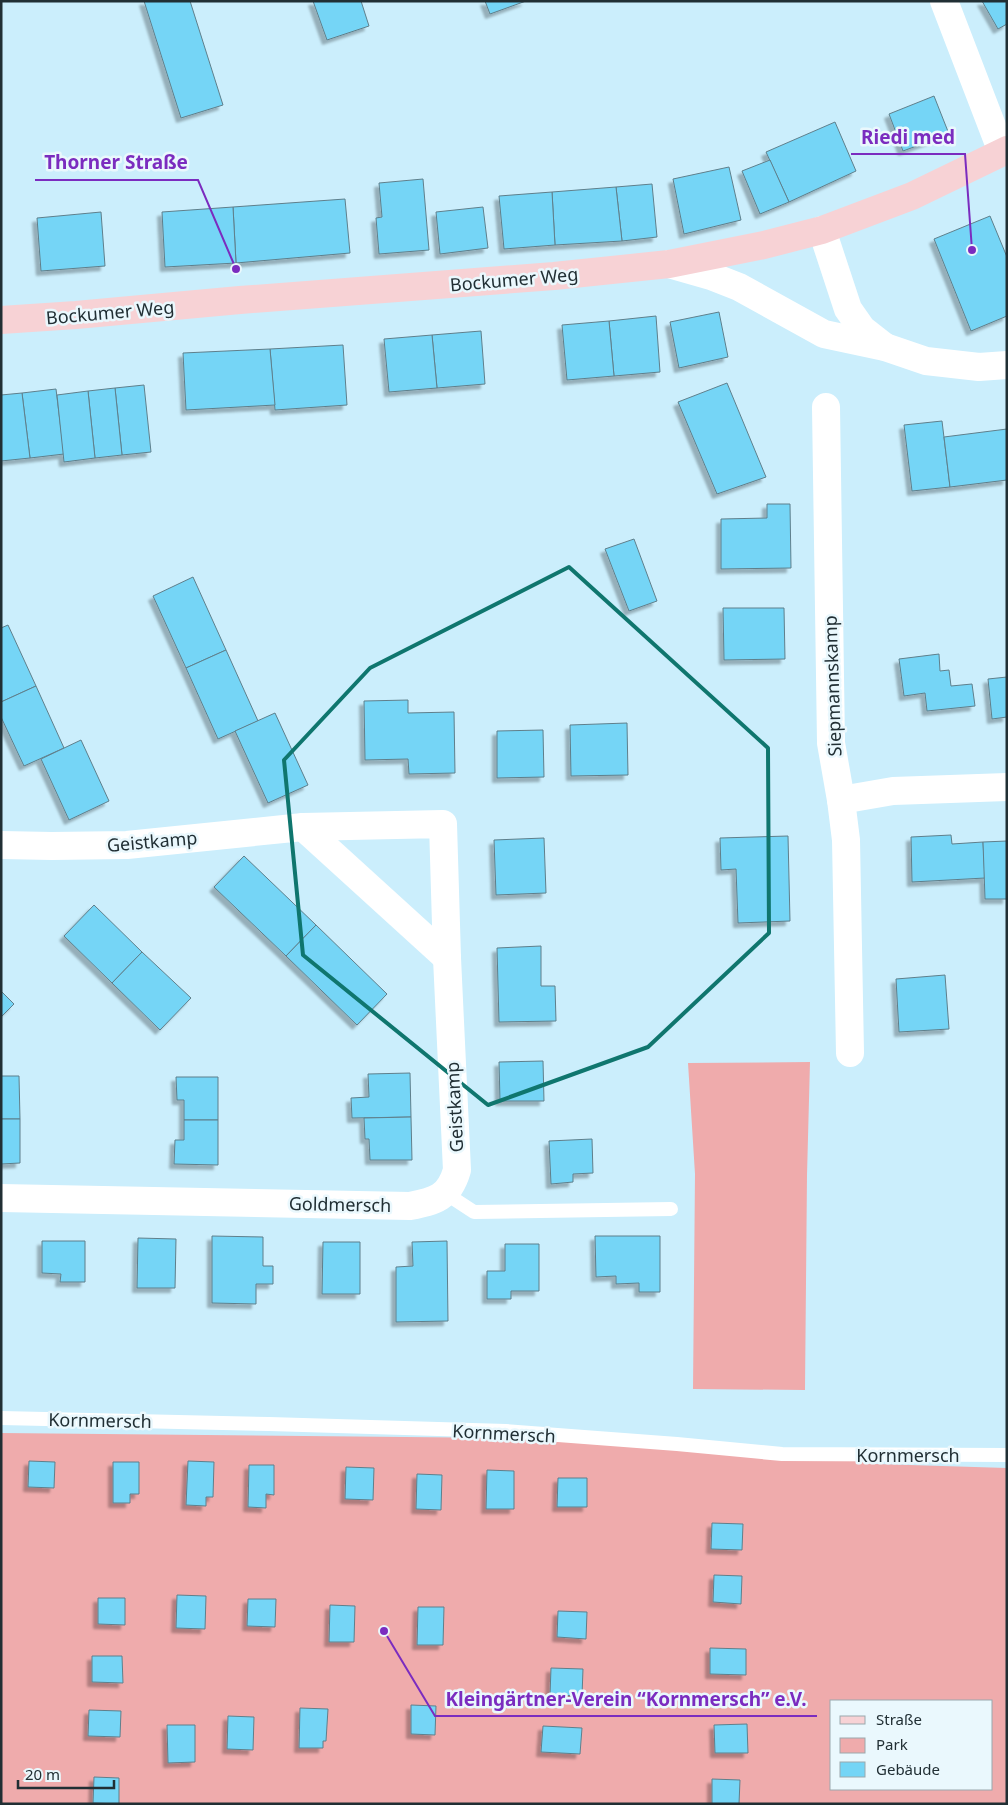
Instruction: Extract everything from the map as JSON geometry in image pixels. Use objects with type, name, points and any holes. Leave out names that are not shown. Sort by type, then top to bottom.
[{"type":"main road","name":"Bockumer Weg","points":[[1,320],[554,276],[668,264],[764,245],[822,230],[912,196],[1004,151]]},
{"type":"street","points":[[944,1],[1004,151]]},
{"type":"street","points":[[822,230],[848,309],[862,329],[885,347]]},
{"type":"street","points":[[668,264],[711,276],[739,287],[824,334],[885,347],[926,361],[979,367],[1007,365]]},
{"type":"street","name":"Siepmannskamp","points":[[826,407],[830,743],[842,800],[846,840],[850,1054]]},
{"type":"street","points":[[842,800],[892,791],[1007,787]]},
{"type":"street","name":"Geistkamp","points":[[1,844],[52,846],[127,845],[303,827],[443,824],[457,1170],[454,1182],[445,1194]]},
{"type":"street","points":[[303,827],[447,958]]},
{"type":"street","name":"Goldmersch","points":[[1,1198],[410,1206],[433,1201],[445,1194]]},
{"type":"lane","points":[[445,1194],[474,1212],[671,1209]]},
{"type":"lane","name":"Kornmersch","points":[[1,1418],[506,1431],[782,1454],[1007,1455]]},
{"type":"highlighted area","points":[[569,567],[768,748],[769,933],[648,1047],[488,1105],[303,955],[284,760],[370,668]]},
{"type":"green space","points":[[810,1062],[805,1390],[693,1389],[695,1174],[688,1063]]},
{"type":"green space","points":[[1,1433],[506,1438],[848,1459],[877,1464],[1007,1468],[1007,1804],[1,1804]]},
{"type":"building","points":[[144,1],[190,1],[223,105],[181,118]]},
{"type":"building","points":[[313,1],[361,1],[369,26],[327,40]]},
{"type":"building","points":[[485,1],[526,1],[490,14]]},
{"type":"building","points":[[982,1],[1007,1],[1007,24],[998,29]]},
{"type":"building","points":[[934,96],[949,134],[903,151],[889,114]]},
{"type":"building","points":[[835,122],[856,171],[789,202],[766,152]]},
{"type":"building","points":[[770,160],[789,202],[760,214],[742,171]]},
{"type":"building","points":[[729,167],[741,220],[684,234],[673,179]]},
{"type":"building","points":[[423,179],[429,250],[379,254],[376,218],[382,217],[379,183]]},
{"type":"building","points":[[652,184],[657,237],[622,241],[616,187]]},
{"type":"building","points":[[616,187],[622,241],[555,245],[552,192]]},
{"type":"building","points":[[552,192],[555,245],[504,249],[499,196]]},
{"type":"building","points":[[345,199],[350,253],[236,263],[233,207]]},
{"type":"building","points":[[233,207],[236,263],[165,267],[162,212]]},
{"type":"building","points":[[483,207],[488,248],[440,254],[436,212]]},
{"type":"building","points":[[101,212],[105,266],[41,271],[37,218]]},
{"type":"building","points":[[990,216],[1007,257],[1007,316],[971,331],[934,239]]},
{"type":"building","points":[[719,312],[728,357],[679,368],[670,322]]},
{"type":"building","points":[[656,316],[660,372],[614,376],[609,321]]},
{"type":"building","points":[[609,321],[614,376],[567,380],[562,325]]},
{"type":"building","points":[[481,331],[485,384],[437,388],[432,335]]},
{"type":"building","points":[[432,335],[437,388],[389,392],[384,339]]},
{"type":"building","points":[[343,345],[347,405],[275,410],[270,349]]},
{"type":"building","points":[[270,349],[275,405],[186,410],[183,353]]},
{"type":"building","points":[[727,383],[766,477],[717,494],[678,402]]},
{"type":"building","points":[[144,385],[151,452],[122,455],[115,388]]},
{"type":"building","points":[[115,388],[122,455],[95,458],[88,391]]},
{"type":"building","points":[[56,389],[64,454],[30,458],[22,393]]},
{"type":"building","points":[[88,391],[95,458],[64,462],[57,395]]},
{"type":"building","points":[[22,393],[30,458],[1,461],[1,395]]},
{"type":"building","points":[[942,421],[950,487],[912,491],[904,425]]},
{"type":"building","points":[[1007,429],[1007,480],[950,487],[944,437]]},
{"type":"building","points":[[767,504],[790,504],[791,568],[721,569],[721,519],[767,518]]},
{"type":"building","points":[[634,539],[657,601],[629,611],[605,549]]},
{"type":"building","points":[[193,577],[226,650],[186,668],[153,596]]},
{"type":"building","points":[[723,608],[784,608],[785,659],[724,660]]},
{"type":"building","points":[[8,625],[36,686],[1,702],[1,628]]},
{"type":"building","points":[[226,650],[258,721],[218,739],[186,668]]},
{"type":"building","points":[[939,654],[940,671],[949,670],[951,686],[972,684],[975,706],[927,711],[925,693],[904,696],[899,659]]},
{"type":"building","points":[[1007,677],[1007,717],[992,719],[988,679]]},
{"type":"building","points":[[36,686],[64,748],[24,766],[1,717],[1,702]]},
{"type":"building","points":[[408,700],[408,713],[454,712],[455,773],[409,774],[408,759],[365,760],[364,701]]},
{"type":"building","points":[[275,713],[308,785],[268,803],[235,731]]},
{"type":"building","points":[[627,723],[628,775],[571,776],[570,725]]},
{"type":"building","points":[[543,730],[544,777],[497,778],[497,731]]},
{"type":"building","points":[[81,740],[109,801],[69,820],[41,759]]},
{"type":"building","points":[[951,835],[952,844],[983,842],[985,878],[912,882],[911,837]]},
{"type":"building","points":[[788,836],[790,921],[738,923],[736,869],[721,870],[720,838]]},
{"type":"building","points":[[544,838],[546,893],[496,895],[494,840]]},
{"type":"building","points":[[1007,841],[1007,899],[985,899],[983,842]]},
{"type":"building","points":[[244,856],[316,925],[286,956],[214,887]]},
{"type":"building","points":[[94,905],[142,952],[112,983],[64,936]]},
{"type":"building","points":[[316,925],[387,994],[357,1025],[286,956]]},
{"type":"building","points":[[541,946],[541,986],[555,986],[556,1021],[499,1022],[497,948]]},
{"type":"building","points":[[142,952],[191,998],[160,1030],[112,983]]},
{"type":"building","points":[[945,975],[949,1029],[899,1032],[896,979]]},
{"type":"building","points":[[1,991],[14,1004],[1,1017]]},
{"type":"building","points":[[543,1061],[544,1101],[500,1101],[499,1062]]},
{"type":"building","points":[[410,1073],[411,1117],[352,1118],[351,1098],[369,1097],[368,1074]]},
{"type":"building","points":[[1,1076],[19,1076],[20,1119],[1,1119]]},
{"type":"building","points":[[176,1077],[218,1077],[218,1120],[184,1120],[184,1100],[177,1100]]},
{"type":"building","points":[[411,1117],[412,1160],[370,1160],[369,1139],[365,1139],[364,1118]]},
{"type":"building","points":[[1,1119],[20,1119],[20,1163],[1,1164]]},
{"type":"building","points":[[184,1120],[218,1120],[218,1165],[174,1164],[175,1140],[184,1140]]},
{"type":"building","points":[[592,1139],[593,1173],[573,1174],[573,1182],[551,1184],[549,1141]]},
{"type":"building","points":[[212,1236],[263,1237],[263,1266],[273,1266],[273,1284],[256,1284],[256,1304],[212,1303]]},
{"type":"building","points":[[595,1236],[660,1236],[660,1292],[639,1292],[639,1283],[616,1284],[616,1276],[596,1277]]},
{"type":"building","points":[[138,1238],[176,1239],[175,1288],[137,1288]]},
{"type":"building","points":[[42,1241],[85,1241],[85,1282],[60,1282],[61,1274],[42,1273]]},
{"type":"building","points":[[447,1241],[448,1321],[396,1322],[396,1267],[413,1266],[412,1242]]},
{"type":"building","points":[[323,1242],[360,1242],[360,1294],[322,1294]]},
{"type":"building","points":[[505,1244],[539,1244],[539,1291],[511,1291],[511,1299],[487,1299],[487,1271],[505,1271]]},
{"type":"building","points":[[29,1461],[55,1462],[54,1488],[28,1487]]},
{"type":"building","points":[[188,1461],[214,1462],[213,1497],[206,1497],[206,1506],[186,1505]]},
{"type":"building","points":[[113,1462],[139,1462],[139,1494],[130,1494],[130,1503],[113,1503]]},
{"type":"building","points":[[249,1465],[274,1465],[274,1495],[266,1494],[266,1508],[248,1507]]},
{"type":"building","points":[[346,1467],[374,1468],[373,1500],[345,1499]]},
{"type":"building","points":[[487,1470],[514,1471],[514,1509],[486,1509]]},
{"type":"building","points":[[417,1474],[442,1475],[441,1510],[416,1509]]},
{"type":"building","points":[[558,1478],[587,1478],[587,1507],[557,1507]]},
{"type":"building","points":[[712,1523],[743,1524],[742,1550],[711,1549]]},
{"type":"building","points":[[714,1575],[742,1576],[741,1604],[713,1602]]},
{"type":"building","points":[[177,1595],[206,1596],[205,1629],[176,1628]]},
{"type":"building","points":[[98,1598],[125,1598],[125,1625],[98,1624]]},
{"type":"building","points":[[248,1599],[276,1599],[275,1627],[247,1626]]},
{"type":"building","points":[[330,1605],[355,1606],[354,1642],[329,1642]]},
{"type":"building","points":[[418,1607],[444,1607],[443,1645],[417,1645]]},
{"type":"building","points":[[558,1611],[587,1612],[586,1639],[557,1637]]},
{"type":"building","points":[[710,1648],[746,1649],[746,1675],[710,1674]]},
{"type":"building","points":[[92,1656],[122,1656],[123,1683],[92,1682]]},
{"type":"building","points":[[551,1668],[583,1669],[582,1696],[550,1695]]},
{"type":"building","points":[[411,1705],[436,1706],[435,1735],[411,1734]]},
{"type":"building","points":[[300,1708],[328,1709],[326,1741],[323,1741],[323,1748],[299,1748]]},
{"type":"building","points":[[89,1710],[121,1711],[120,1737],[88,1736]]},
{"type":"building","points":[[228,1716],[254,1717],[253,1750],[227,1749]]},
{"type":"building","points":[[747,1724],[748,1753],[715,1753],[714,1725]]},
{"type":"building","points":[[167,1725],[195,1725],[195,1762],[168,1763]]},
{"type":"building","points":[[543,1726],[582,1728],[580,1754],[541,1752]]},
{"type":"building","points":[[94,1777],[119,1778],[119,1804],[93,1803]]},
{"type":"building","points":[[712,1779],[740,1780],[739,1804],[712,1804]]},
{"type":"place","name":"Riedi med","points":[[972,250]]},
{"type":"place","name":"Thorner Straße","points":[[236,269]]},
{"type":"place","name":"Kleingärtner-Verein “Kornmersch” e.V.","points":[[384,1631]]}]
